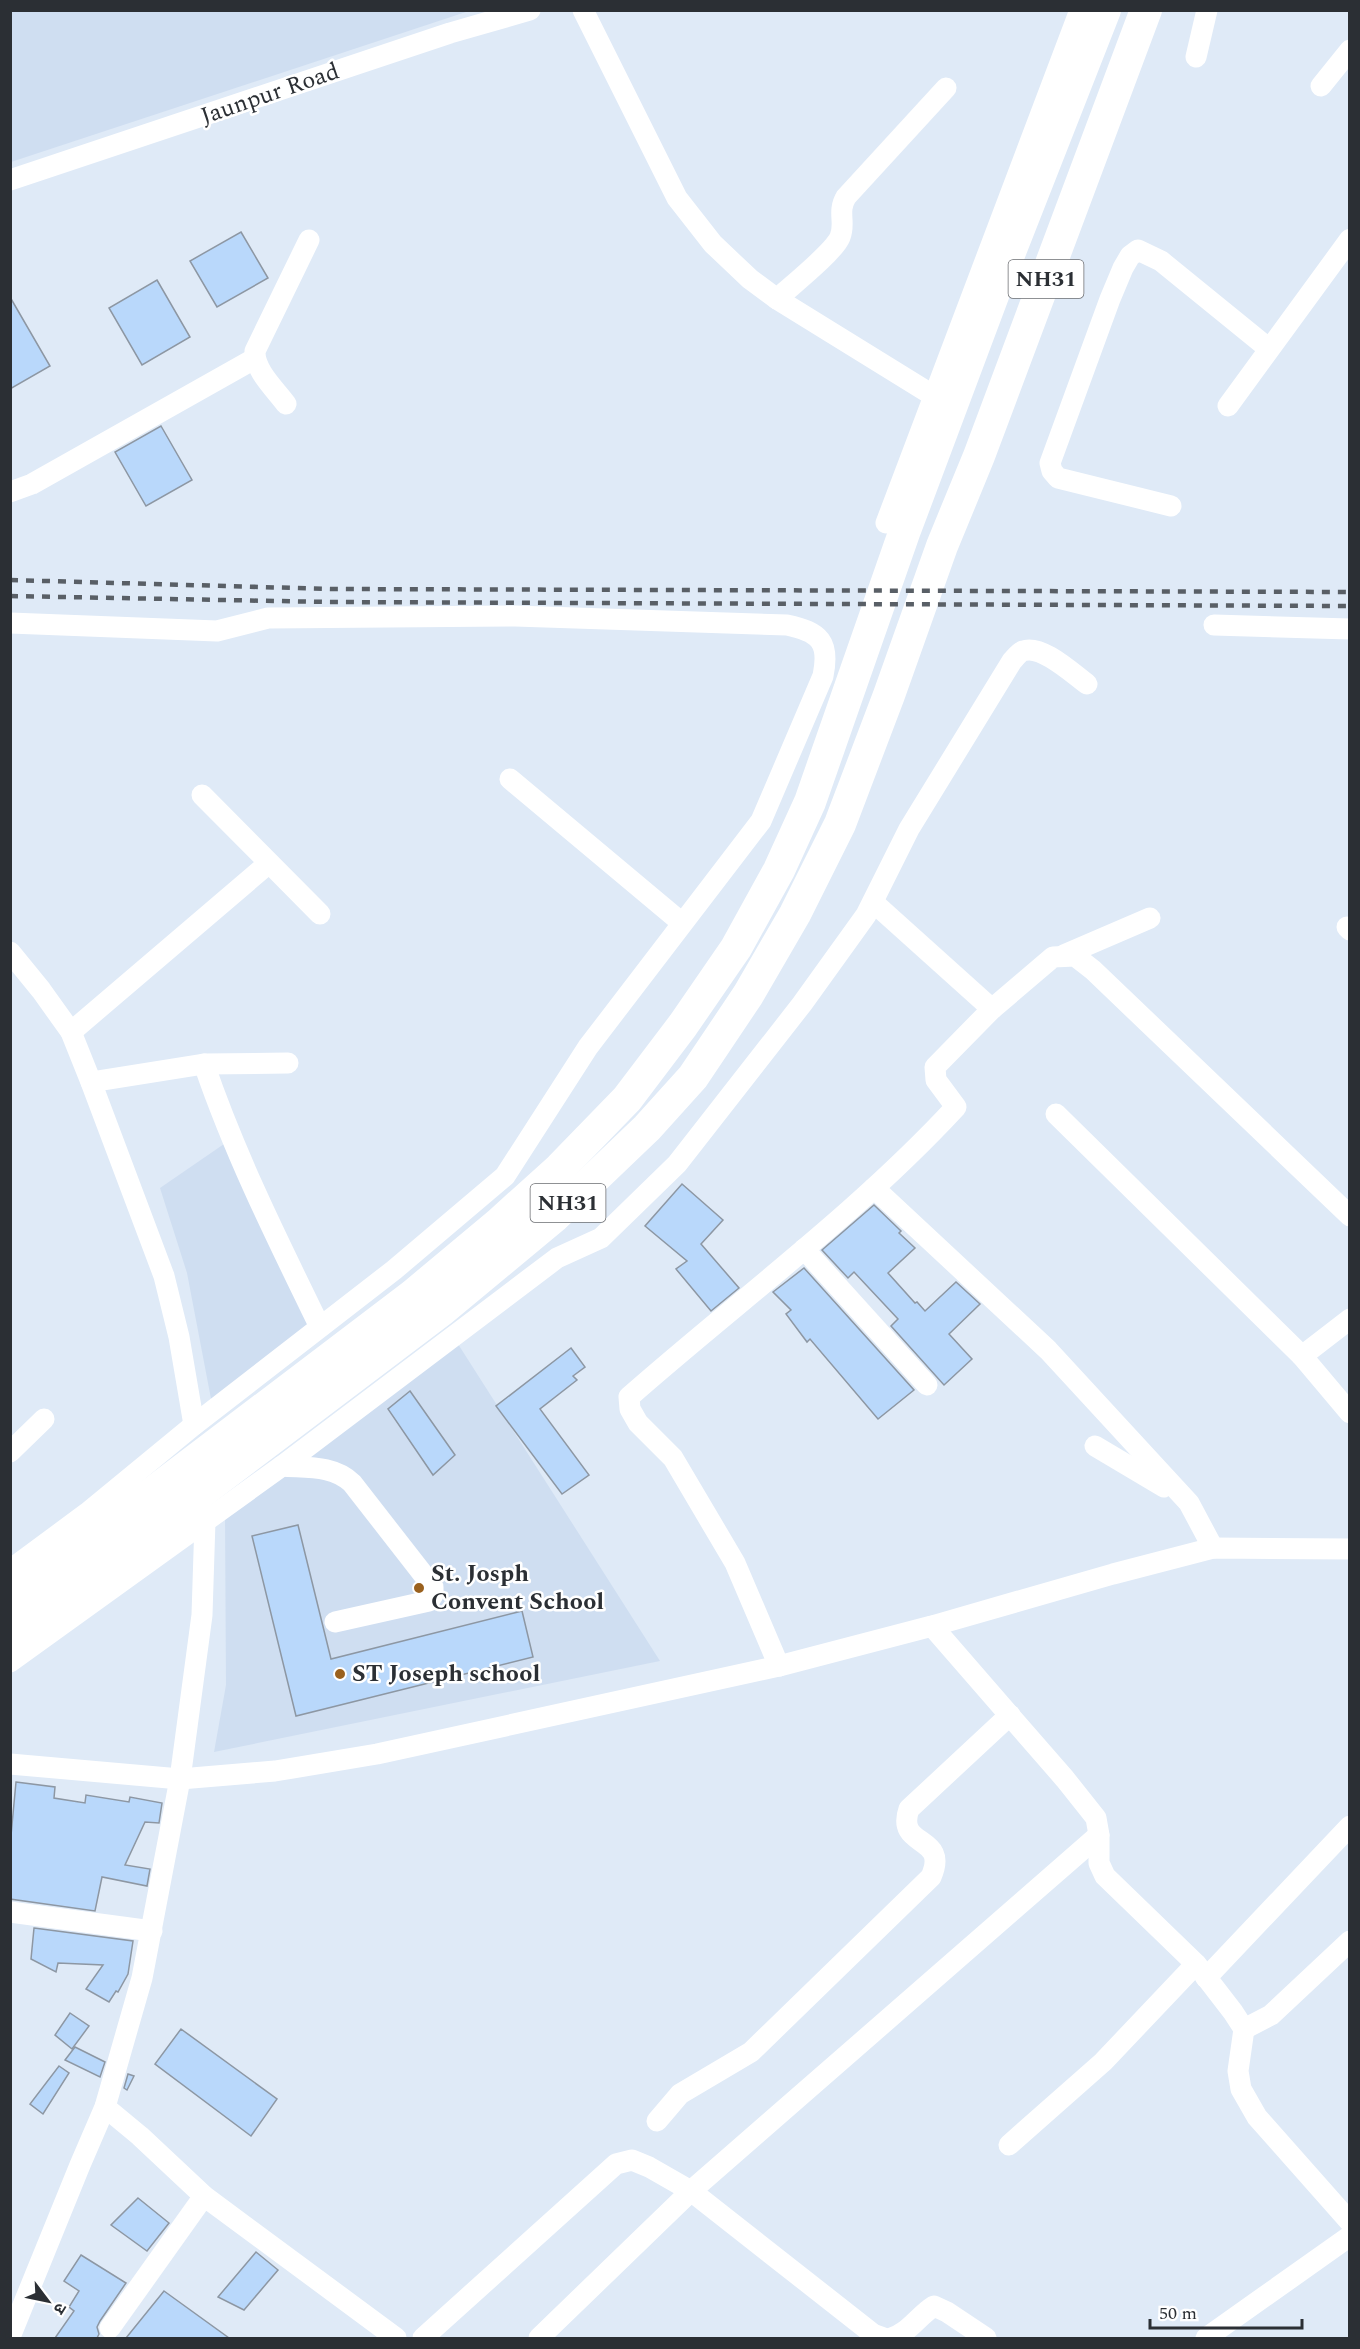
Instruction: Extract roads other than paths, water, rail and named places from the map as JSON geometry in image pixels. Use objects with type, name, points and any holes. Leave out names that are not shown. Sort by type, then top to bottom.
[{"type":"highway","name":"NH31","points":[[10,1637],[79,1568],[413,1295],[498,1224],[560,1168],[627,1099],[683,1025],[736,948],[779,870],[810,802],[832,744],[895,528],[997,285],[1105,10]]},
{"type":"highway","name":"NH31","points":[[10,1601],[79,1568],[442,1310],[554,1217],[655,1119],[693,1077],[748,995],[795,914],[840,824],[942,546],[979,456],[1146,10]]},
{"type":"street","points":[[583,10],[677,198],[713,244],[750,279],[777,299],[934,396]]},
{"type":"street","points":[[895,528],[934,396],[1080,10]]},
{"type":"street","points":[[1196,57],[1208,10]]},
{"type":"street","name":"Jaunpur Road","points":[[10,180],[517,12]]},
{"type":"street","points":[[1321,86],[1350,50]]},
{"type":"street","points":[[777,299],[838,241],[842,234],[841,205],[846,197],[946,88]]},
{"type":"street","points":[[1228,406],[1268,348],[1350,239]]},
{"type":"street","points":[[286,404],[254,359],[255,351],[309,240]]},
{"type":"street","points":[[1171,506],[1058,477],[1052,471],[1050,464],[1110,299],[1130,256],[1138,250],[1161,261],[1268,348]]},
{"type":"street","points":[[10,492],[32,484],[254,359]]},
{"type":"street","points":[[10,623],[217,631],[268,618],[515,616],[787,625],[802,628],[816,635],[827,657],[824,676],[761,821],[588,1047],[506,1176],[394,1270],[194,1425],[87,1513],[10,1570]]},
{"type":"street","points":[[1214,625],[1350,629]]},
{"type":"street","points":[[10,1662],[282,1466],[557,1258],[601,1238],[677,1164],[802,1004],[866,915],[909,829],[970,734],[1004,672],[1022,651],[1032,650],[1046,654],[1088,684]]},
{"type":"street","points":[[510,779],[682,923]]},
{"type":"street","points":[[202,795],[320,914]]},
{"type":"street","points":[[71,1032],[269,863]]},
{"type":"street","points":[[873,902],[992,1009]]},
{"type":"street","points":[[779,1666],[735,1563],[673,1458],[638,1423],[630,1409],[629,1397],[874,1188],[956,1107],[936,1080],[935,1067],[992,1009],[1053,957],[1064,955],[1150,918]]},
{"type":"street","points":[[10,952],[71,1032],[91,1083],[164,1276],[179,1337],[194,1425]]},
{"type":"street","points":[[1064,955],[1075,956],[1094,970],[1350,1216]]},
{"type":"street","points":[[91,1083],[204,1064],[288,1063]]},
{"type":"street","points":[[204,1064],[234,1146],[320,1327]]},
{"type":"street","points":[[1056,1114],[1302,1356],[1350,1413]]},
{"type":"street","points":[[874,1188],[1048,1350],[1189,1503],[1213,1548]]},
{"type":"street","points":[[804,1249],[927,1385]]},
{"type":"street","points":[[1302,1356],[1350,1319]]},
{"type":"street","points":[[10,1452],[44,1419]]},
{"type":"street","points":[[1095,1446],[1189,1503]]},
{"type":"street","points":[[282,1466],[333,1470],[343,1474],[433,1587],[433,1595],[429,1601],[336,1623]]},
{"type":"street","points":[[10,2337],[105,2107],[142,1978],[180,1779],[202,1615],[205,1521]]},
{"type":"street","points":[[10,1764],[180,1779],[275,1771],[377,1754],[779,1666],[1213,1548],[1350,1549]]},
{"type":"street","points":[[932,1626],[1096,1818],[1099,1835],[1099,1863],[1105,1876],[1201,1971],[1244,2029],[1238,2071],[1241,2089],[1257,2117],[1350,2222]]},
{"type":"street","points":[[657,2121],[680,2094],[751,2052],[931,1877],[936,1864],[933,1852],[908,1830],[905,1820],[909,1809],[1010,1715]]},
{"type":"street","points":[[1009,2145],[1201,1971],[1350,1826]]},
{"type":"street","points":[[539,2338],[691,2191],[1099,1835]]},
{"type":"street","points":[[10,1912],[152,1931]]},
{"type":"street","points":[[1244,2029],[1271,2015],[1350,1941]]},
{"type":"street","points":[[105,2107],[140,2136],[204,2196],[396,2338]]},
{"type":"street","points":[[423,2338],[616,2164],[632,2160],[691,2191],[873,2334],[884,2338]]},
{"type":"street","points":[[110,2328],[204,2196]]},
{"type":"street","points":[[1206,2338],[1350,2236]]},
{"type":"street","points":[[891,2338],[902,2335],[923,2312],[934,2306],[948,2312],[986,2338]]},
{"type":"railway","points":[[10,580],[332,589],[1350,592]]},
{"type":"railway","points":[[10,596],[329,602],[1350,606]]},
{"type":"place","name":"St. Josph Convent School","points":[[419,1588]]},
{"type":"place","name":"ST Joseph school","points":[[340,1674]]}]
